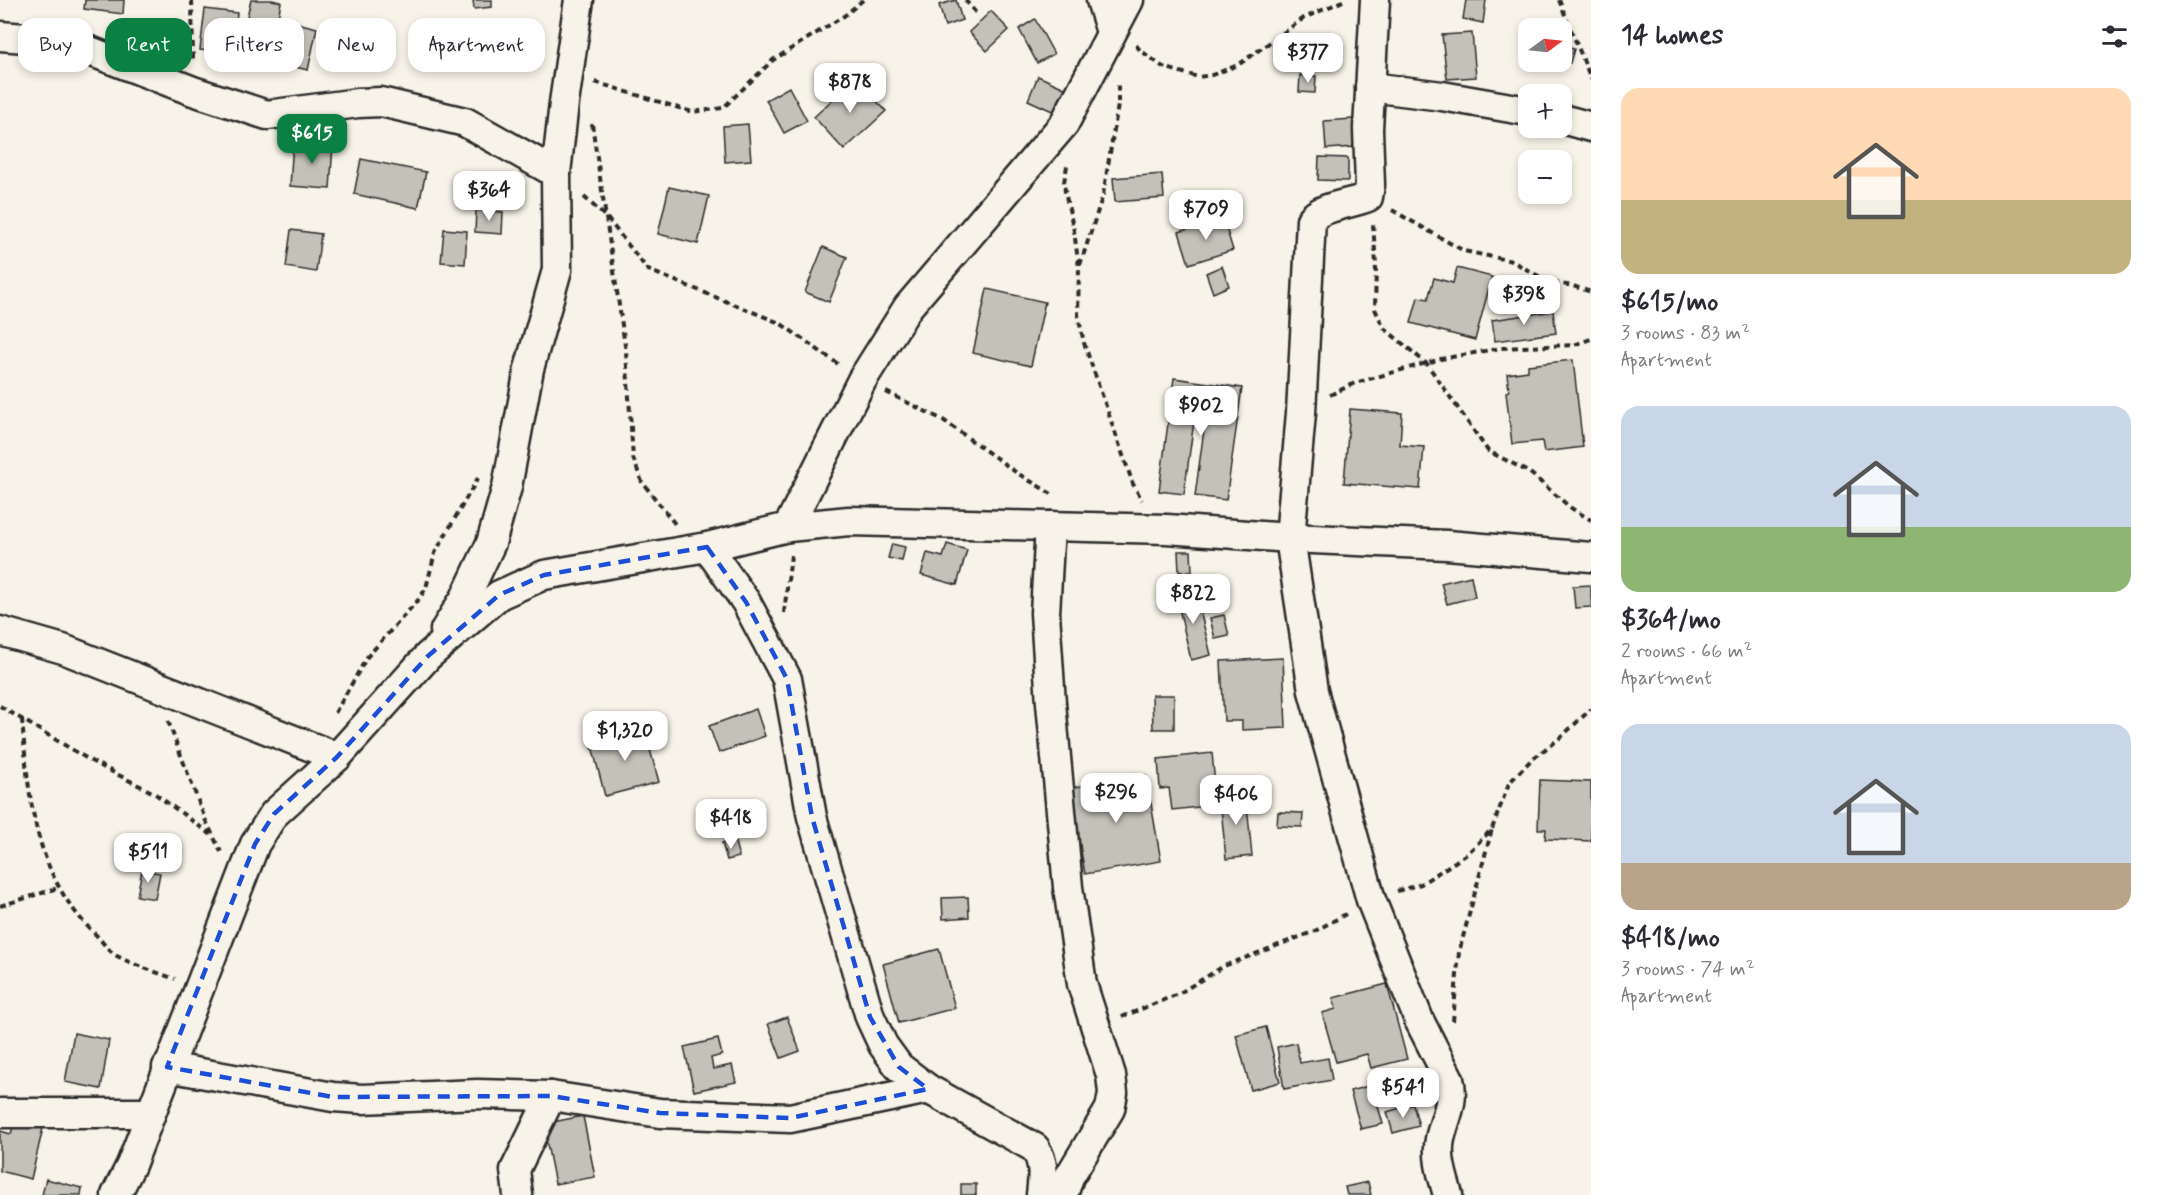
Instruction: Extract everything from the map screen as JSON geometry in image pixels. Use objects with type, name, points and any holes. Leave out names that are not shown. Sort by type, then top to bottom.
[{"type":"street","points":[[428,656],[465,598],[492,543],[507,487],[529,369],[557,270],[556,173],[579,0]]},
{"type":"street","points":[[1375,0],[1368,129],[1369,198],[1321,211],[1311,220],[1301,413],[1290,538],[1313,690],[1371,900],[1419,1020],[1449,1079],[1452,1098],[1440,1139],[1439,1157],[1449,1195]]},
{"type":"street","points":[[795,527],[862,380],[908,307],[1064,124],[1113,18]]},
{"type":"street","points":[[0,36],[64,40],[193,91],[267,115],[381,102],[465,122],[556,173]]},
{"type":"street","points":[[1370,87],[1442,96],[1518,109]]},
{"type":"street","points":[[1572,122],[1591,127]]},
{"type":"street","points":[[116,1195],[131,1165],[255,844],[274,814],[326,753],[428,656],[499,596],[544,575],[701,548],[795,527],[849,521],[1167,529],[1290,538],[1447,545],[1591,557]]},
{"type":"street","points":[[1050,526],[1045,613],[1068,887],[1082,984],[1111,1075],[1113,1093],[1110,1109],[1069,1177],[1063,1195]]},
{"type":"street","points":[[701,548],[746,602],[787,680],[812,817],[870,1017],[883,1045],[899,1067],[928,1089],[1035,1148],[1041,1158],[1044,1171],[1041,1195]]},
{"type":"street","points":[[0,631],[63,649],[326,753]]},
{"type":"street","points":[[167,1067],[362,1099],[477,1094],[551,1096],[660,1113],[790,1118],[928,1089]]},
{"type":"street","points":[[518,1195],[514,1170],[551,1096]]},
{"type":"street","points":[[0,1113],[150,1113]]},
{"type":"path","points":[[192,0],[193,91]]},
{"type":"path","points":[[585,79],[692,112],[723,108],[773,60],[844,16],[863,0]]},
{"type":"path","points":[[964,0],[976,13]]},
{"type":"path","points":[[1113,18],[1140,50],[1163,67],[1198,77],[1212,75],[1238,65],[1304,18],[1345,0]]},
{"type":"path","points":[[1559,0],[1591,79]]},
{"type":"path","points":[[1079,268],[1103,195],[1119,105],[1113,18]]},
{"type":"path","points":[[1064,124],[1068,150],[1065,192],[1079,268],[1078,315],[1084,343],[1133,484],[1145,506],[1167,529]]},
{"type":"path","points":[[556,173],[607,218],[648,270],[780,323],[862,380],[943,420],[1017,473],[1057,498]]},
{"type":"path","points":[[1369,198],[1464,251],[1512,261],[1549,282],[1591,292]]},
{"type":"path","points":[[1369,198],[1376,264],[1375,309],[1384,328],[1426,364],[1488,451],[1529,472],[1571,508],[1591,520]]},
{"type":"path","points":[[607,218],[626,352],[633,458],[642,482],[701,548]]},
{"type":"path","points":[[1301,413],[1355,383],[1441,359],[1501,348],[1574,345],[1591,339]]},
{"type":"path","points":[[326,753],[367,657],[419,599],[426,588],[435,553],[483,469]]},
{"type":"path","points":[[784,616],[795,527]]},
{"type":"path","points":[[144,682],[165,713],[213,836],[238,887]]},
{"type":"path","points":[[0,706],[91,761],[154,793],[213,836]]},
{"type":"path","points":[[1454,1022],[1458,952],[1492,829],[1509,783],[1531,760],[1561,738],[1591,709]]},
{"type":"path","points":[[22,719],[28,782],[36,826],[50,871],[58,888],[86,926],[117,957],[200,989]]},
{"type":"path","points":[[1095,1028],[1178,994],[1224,966],[1315,931],[1371,900],[1421,884],[1467,854],[1492,829]]},
{"type":"path","points":[[0,906],[58,888]]},
{"type":"highlighted area","points":[[707,547],[746,602],[787,679],[812,817],[870,1017],[899,1067],[928,1089],[790,1118],[660,1113],[551,1096],[333,1097],[167,1067],[255,844],[274,814],[337,757],[428,656],[499,595],[544,575]]},
{"type":"building","points":[[85,0],[124,0],[123,14],[84,9]]},
{"type":"building","points":[[251,0],[281,2],[278,18],[247,18]]},
{"type":"building","points":[[473,0],[492,0],[492,7],[474,9]]},
{"type":"building","points":[[956,0],[962,20],[945,26],[939,5]]},
{"type":"building","points":[[1466,0],[1486,0],[1483,23],[1463,19]]},
{"type":"building","points":[[205,9],[237,13],[236,18],[204,18],[204,50],[200,50]]},
{"type":"building","points":[[991,11],[1009,30],[987,51],[969,32]]},
{"type":"building","points":[[1035,19],[1054,54],[1037,63],[1019,29]]},
{"type":"building","points":[[304,25],[316,28],[308,70],[304,69]]},
{"type":"building","points":[[1472,33],[1476,77],[1447,79],[1442,35]]},
{"type":"building","points":[[1300,75],[1316,76],[1315,93],[1299,92]]},
{"type":"building","points":[[1038,76],[1071,91],[1061,115],[1028,100]]},
{"type":"building","points":[[855,78],[886,111],[844,150],[814,117]]},
{"type":"building","points":[[789,87],[807,121],[784,133],[766,100]]},
{"type":"building","points":[[1353,119],[1355,147],[1326,149],[1324,121]]},
{"type":"building","points":[[748,124],[751,160],[725,162],[723,126]]},
{"type":"building","points":[[293,141],[333,144],[330,189],[290,186]]},
{"type":"building","points":[[1319,157],[1348,158],[1348,181],[1318,180]]},
{"type":"building","points":[[361,159],[426,172],[418,208],[354,194]]},
{"type":"building","points":[[1162,174],[1164,198],[1115,202],[1113,178]]},
{"type":"building","points":[[669,187],[709,196],[698,244],[658,234]]},
{"type":"building","points":[[476,210],[503,212],[502,234],[475,232]]},
{"type":"building","points":[[1223,218],[1233,250],[1189,264],[1179,232]]},
{"type":"building","points":[[444,229],[467,231],[465,264],[441,262]]},
{"type":"building","points":[[291,230],[321,234],[316,272],[286,267]]},
{"type":"building","points":[[823,247],[847,257],[829,302],[805,292]]},
{"type":"building","points":[[1222,266],[1229,286],[1213,293],[1206,273]]},
{"type":"building","points":[[1457,268],[1492,277],[1475,340],[1411,323],[1418,297],[1428,299],[1434,278],[1453,283]]},
{"type":"building","points":[[987,289],[1045,302],[1031,366],[973,353]]},
{"type":"building","points":[[1553,311],[1556,333],[1495,341],[1492,320]]},
{"type":"building","points":[[1573,360],[1583,447],[1544,452],[1542,441],[1512,444],[1506,392],[1509,391],[1507,374],[1528,371],[1528,365]]},
{"type":"building","points":[[1174,378],[1242,388],[1226,500],[1195,496],[1205,422],[1194,421],[1184,494],[1159,491]]},
{"type":"building","points":[[1350,409],[1402,413],[1400,445],[1424,447],[1420,489],[1344,483]]},
{"type":"building","points":[[892,544],[905,547],[902,561],[888,558]]},
{"type":"building","points":[[947,544],[967,550],[957,585],[921,575],[927,553],[943,557]]},
{"type":"building","points":[[1178,551],[1191,551],[1192,572],[1179,572]]},
{"type":"building","points":[[1471,576],[1475,597],[1447,604],[1441,583]]},
{"type":"building","points":[[1591,585],[1591,607],[1575,608],[1573,586]]},
{"type":"building","points":[[1195,590],[1211,655],[1191,660],[1176,595]]},
{"type":"building","points":[[1224,615],[1229,636],[1215,639],[1210,618]]},
{"type":"building","points":[[1283,658],[1286,728],[1242,730],[1242,721],[1224,721],[1221,661]]},
{"type":"building","points":[[1152,695],[1174,695],[1174,729],[1153,729]]},
{"type":"building","points":[[756,709],[765,736],[719,753],[709,726]]},
{"type":"building","points":[[644,728],[659,782],[605,796],[591,742]]},
{"type":"building","points":[[1212,753],[1217,805],[1172,810],[1169,788],[1160,789],[1158,759]]},
{"type":"building","points":[[1146,775],[1161,861],[1085,874],[1070,788]]},
{"type":"building","points":[[1540,780],[1591,782],[1591,841],[1545,839],[1546,829],[1538,829]]},
{"type":"building","points":[[1246,794],[1252,856],[1226,859],[1220,797]]},
{"type":"building","points":[[1278,812],[1303,813],[1302,827],[1277,826]]},
{"type":"building","points":[[734,839],[739,857],[727,860],[722,843]]},
{"type":"building","points":[[142,870],[160,873],[155,899],[137,896]]},
{"type":"building","points":[[968,897],[969,917],[943,919],[942,898]]},
{"type":"building","points":[[939,949],[955,1008],[899,1023],[883,964]]},
{"type":"building","points":[[1387,984],[1407,1059],[1371,1068],[1367,1054],[1336,1062],[1322,1013],[1336,1009],[1333,998]]},
{"type":"building","points":[[787,1017],[800,1051],[781,1058],[768,1024]]},
{"type":"building","points":[[1266,1027],[1280,1082],[1251,1090],[1236,1035]]},
{"type":"building","points":[[74,1033],[109,1040],[101,1089],[65,1082]]},
{"type":"building","points":[[718,1039],[722,1055],[711,1058],[713,1069],[732,1065],[736,1082],[694,1091],[684,1047]]},
{"type":"building","points":[[1296,1043],[1300,1063],[1328,1058],[1332,1080],[1284,1089],[1277,1047]]},
{"type":"building","points":[[1372,1085],[1383,1124],[1361,1129],[1350,1091]]},
{"type":"building","points":[[1413,1104],[1419,1126],[1393,1133],[1387,1112]]},
{"type":"building","points":[[583,1116],[595,1177],[555,1184],[543,1124]]},
{"type":"building","points":[[15,1120],[43,1128],[31,1179],[0,1171],[0,1131],[11,1134]]},
{"type":"building","points":[[46,1179],[82,1188],[81,1195],[42,1195]]},
{"type":"building","points":[[1368,1182],[1371,1195],[1347,1195],[1345,1187]]},
{"type":"building","points":[[961,1184],[976,1184],[976,1195],[961,1195]]}]
